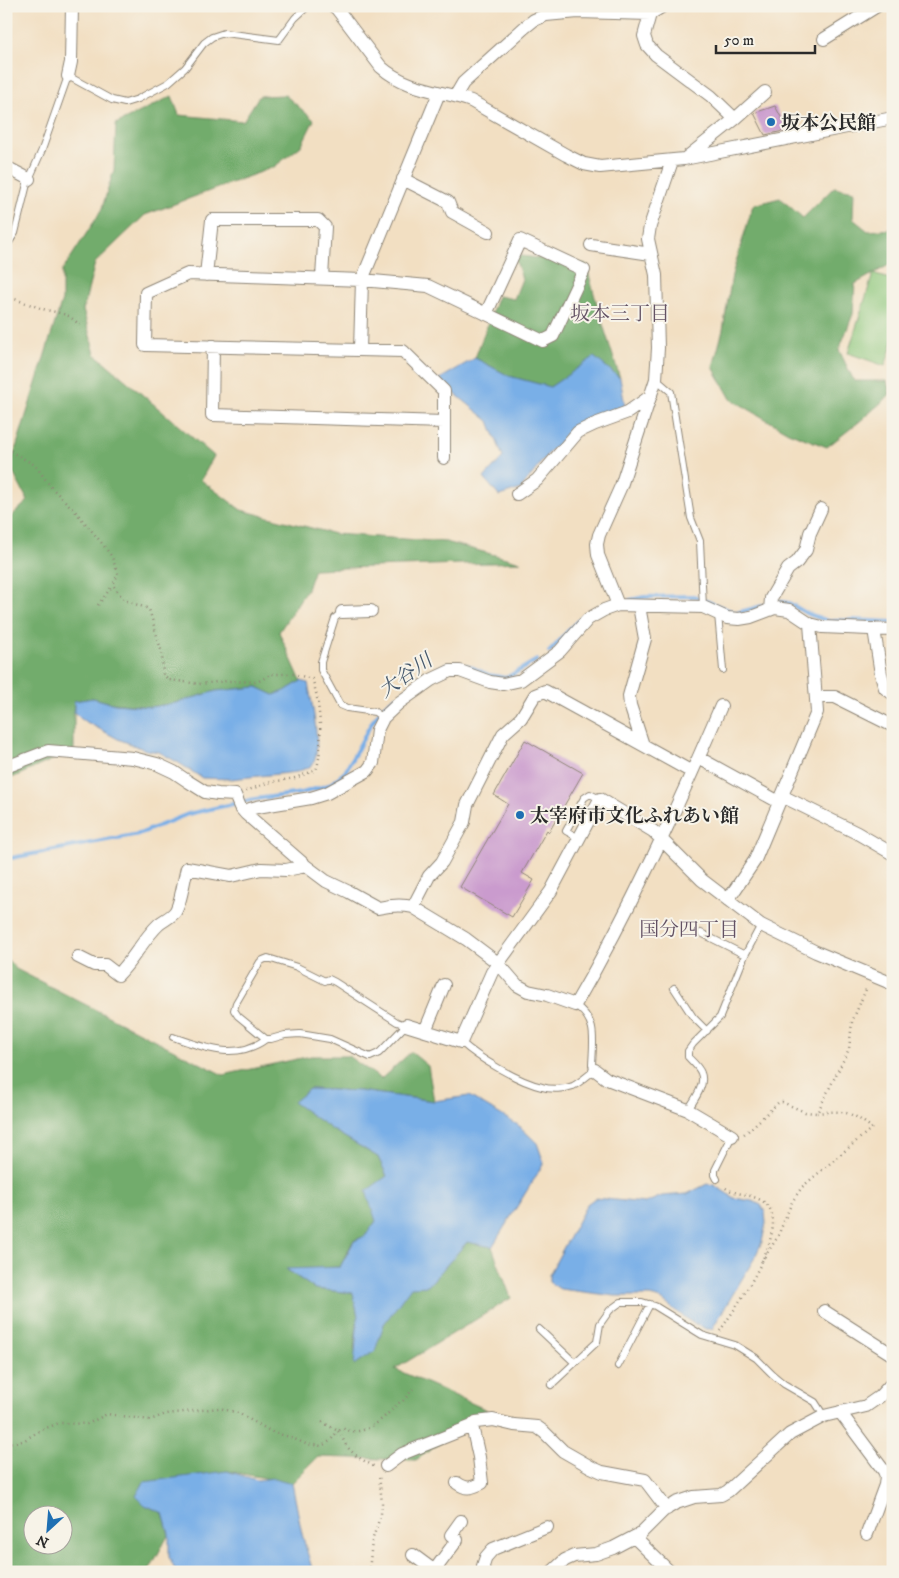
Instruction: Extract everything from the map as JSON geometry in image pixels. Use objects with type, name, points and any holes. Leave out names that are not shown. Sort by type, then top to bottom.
[{"type":"street","points":[[68,76],[71,62],[72,6]]},
{"type":"street","points":[[333,6],[387,73],[418,88],[456,95],[471,101],[584,164],[600,167],[618,167],[678,160],[893,118]]},
{"type":"street","points":[[456,95],[463,83],[543,11],[578,9],[650,14],[663,6]]},
{"type":"street","points":[[824,39],[877,6]]},
{"type":"street","points":[[650,14],[644,36],[647,45],[656,55],[711,96],[735,119]]},
{"type":"street","points":[[618,605],[598,555],[597,544],[599,535],[621,486],[656,380],[658,305],[656,275],[648,239],[650,226],[678,160],[735,119],[765,92]]},
{"type":"street","points":[[360,350],[362,280],[439,93]]},
{"type":"street","points":[[6,167],[29,179]]},
{"type":"street","points":[[403,179],[448,202],[452,212],[488,232]]},
{"type":"street","points":[[206,275],[212,220],[318,220],[325,227],[322,278]]},
{"type":"street","points":[[444,458],[444,392],[403,351],[145,345],[146,293],[188,274],[362,280],[428,286],[486,314],[544,340],[553,336],[584,270],[520,240],[486,314]]},
{"type":"street","points":[[591,246],[651,254]]},
{"type":"street","points":[[213,346],[212,415],[444,422]]},
{"type":"street","points":[[517,494],[537,480],[578,432],[628,412],[651,396]]},
{"type":"street","points":[[770,610],[770,598],[788,569],[797,562],[806,550],[810,534],[821,509]]},
{"type":"street","points":[[246,814],[250,809],[257,807],[311,798],[327,793],[367,771],[373,763],[377,730],[383,718],[400,702],[431,680],[450,671],[460,671],[503,684],[520,680],[560,651],[588,619],[618,605],[703,606],[727,618],[738,619],[751,617],[775,608],[789,610],[810,624],[832,628],[893,630]]},
{"type":"street","points":[[639,606],[645,639],[630,696],[630,705],[643,745]]},
{"type":"street","points":[[342,612],[371,611]]},
{"type":"street","points":[[728,900],[755,860],[817,712],[810,624]]},
{"type":"street","points":[[874,629],[881,674],[885,688],[892,693]]},
{"type":"street","points":[[520,680],[535,694]]},
{"type":"street","points":[[413,907],[429,876],[442,862],[464,822],[467,805],[503,734],[521,718],[535,694],[545,691],[692,772]]},
{"type":"street","points":[[816,697],[835,697],[893,726]]},
{"type":"street","points":[[6,767],[48,751],[134,758],[157,764],[174,772],[205,792],[235,795],[246,814],[326,881],[378,908],[391,904],[413,907],[466,939],[498,964],[517,985],[575,1005],[612,940],[676,811],[721,706]]},
{"type":"street","points":[[699,758],[780,799],[856,833],[893,854]]},
{"type":"street","points":[[406,1025],[461,1042],[492,972],[551,890],[600,799],[662,838],[702,880],[761,925],[816,952],[893,984]]},
{"type":"street","points":[[78,957],[94,965],[105,965],[118,975],[129,964],[137,950],[159,924],[174,913],[187,868],[231,876],[261,869],[286,870],[306,866]]},
{"type":"street","points":[[425,1031],[444,985]]},
{"type":"street","points":[[595,1070],[607,1078],[688,1110],[732,1136]]},
{"type":"street","points":[[824,1311],[893,1355]]},
{"type":"street","points":[[552,1572],[565,1560],[574,1556],[596,1554],[613,1548],[640,1534],[676,1503],[694,1497],[721,1495],[728,1491],[790,1434],[824,1416],[866,1406],[879,1397],[893,1382]]},
{"type":"street","points":[[840,1412],[884,1471],[889,1487],[867,1534]]},
{"type":"street","points":[[383,1468],[402,1454],[472,1426],[476,1422],[492,1420],[514,1425],[537,1427],[564,1451],[591,1467],[602,1472],[645,1480],[667,1509]]},
{"type":"street","points":[[456,1483],[464,1488],[482,1483],[479,1457],[472,1426]]},
{"type":"street","points":[[413,1555],[435,1571],[457,1540],[451,1535],[461,1521]]},
{"type":"street","points":[[484,1572],[483,1566],[486,1557],[493,1549],[547,1527]]},
{"type":"street","points":[[634,1536],[670,1572]]},
{"type":"lane","points":[[6,247],[15,233],[29,179],[42,150],[68,76],[112,100],[124,103],[138,99],[168,83],[185,68],[204,43],[212,37],[224,33],[279,40],[295,18],[308,6]]},
{"type":"lane","points":[[656,380],[670,392],[691,518],[700,541],[703,606]]},
{"type":"lane","points":[[342,612],[335,618],[321,662],[321,670],[340,705],[347,708],[375,712],[383,718]]},
{"type":"lane","points":[[718,614],[723,670]]},
{"type":"lane","points":[[688,1110],[701,1087],[702,1080],[701,1072],[688,1057],[688,1051],[720,1017],[761,925]]},
{"type":"lane","points":[[702,933],[746,955]]},
{"type":"lane","points":[[173,1037],[217,1050],[245,1050],[257,1046],[266,1039],[300,1034],[330,1039],[370,1057],[379,1053],[406,1025],[397,1022],[336,982],[329,979],[325,981],[298,967],[268,958],[260,962],[236,1003],[234,1010],[238,1016],[266,1039]]},
{"type":"lane","points":[[674,988],[693,1017],[706,1031]]},
{"type":"lane","points":[[461,1042],[472,1052],[524,1081],[543,1088],[572,1086],[595,1070],[592,1065],[592,1024],[587,1015],[575,1005]]},
{"type":"lane","points":[[717,1179],[715,1170],[732,1136]]},
{"type":"lane","points":[[551,1384],[597,1342],[600,1324],[610,1310],[621,1302],[642,1302],[655,1306],[702,1335],[735,1344],[756,1358],[784,1384],[815,1402],[824,1416]]},
{"type":"lane","points":[[618,1366],[650,1304]]},
{"type":"lane","points":[[539,1329],[575,1363]]},
{"type":"path","points":[[6,296],[46,310],[60,312],[69,316],[80,325]]},
{"type":"path","points":[[6,449],[35,466],[112,557],[118,574],[98,604]]},
{"type":"path","points":[[113,584],[124,600],[149,608],[162,653],[163,675],[170,680],[199,684],[227,681],[257,682],[272,674],[294,674],[312,679],[316,688],[320,726],[319,762],[316,770],[295,778],[267,783],[246,791],[237,799]]},
{"type":"path","points":[[817,1113],[849,1049],[852,1022],[872,975]]},
{"type":"path","points":[[715,1339],[777,1238],[786,1216],[802,1187],[872,1128],[855,1115],[842,1111],[805,1112],[782,1102],[778,1103],[748,1131],[742,1135],[732,1136]]},
{"type":"path","points":[[717,1179],[724,1188],[735,1193],[757,1198],[771,1209],[773,1218],[771,1235],[762,1261]]},
{"type":"path","points":[[6,1443],[23,1441],[41,1430],[59,1423],[87,1424],[107,1414],[150,1420],[166,1414],[219,1408],[238,1413],[274,1433],[306,1444],[322,1446],[330,1441],[342,1428],[348,1432],[356,1432],[378,1422],[400,1402],[404,1401],[413,1389]]},
{"type":"path","points":[[322,1422],[338,1431],[355,1456],[383,1468],[378,1476],[382,1503],[381,1514],[372,1541],[369,1572]]},
{"type":"green space","points":[[285,95],[314,120],[301,146],[274,167],[145,215],[95,263],[83,310],[95,354],[214,456],[201,480],[241,510],[335,534],[446,542],[521,562],[314,569],[307,589],[279,632],[301,681],[285,691],[274,695],[257,687],[216,691],[176,703],[150,707],[112,703],[93,698],[74,701],[74,750],[14,777],[6,778],[6,521],[28,501],[10,467],[62,300],[62,271],[101,211],[114,170],[116,124],[172,96],[179,115],[243,121],[259,96]]},
{"type":"green space","points":[[834,187],[854,191],[853,219],[868,231],[893,229],[893,266],[889,265],[855,284],[853,314],[839,350],[854,381],[887,381],[890,395],[827,447],[788,432],[731,399],[713,367],[723,330],[732,275],[753,205],[780,198],[803,218]]},
{"type":"green space","points":[[514,255],[586,264],[620,378],[594,358],[550,387],[509,376],[475,358],[498,296],[514,299],[522,279]]},
{"type":"green space","points":[[873,274],[893,280],[893,342],[885,366],[848,353]]},
{"type":"green space","points":[[6,958],[16,969],[223,1075],[311,1056],[348,1056],[381,1079],[411,1052],[428,1066],[434,1101],[359,1091],[309,1089],[294,1102],[333,1130],[378,1157],[387,1176],[376,1221],[365,1236],[353,1241],[340,1267],[287,1270],[315,1289],[353,1293],[358,1316],[354,1349],[375,1351],[383,1324],[411,1286],[428,1286],[467,1242],[492,1247],[511,1298],[395,1369],[487,1410],[416,1460],[318,1457],[292,1483],[227,1471],[145,1505],[163,1513],[169,1534],[148,1572],[6,1572]]},
{"type":"water","points":[[594,357],[620,378],[625,406],[585,422],[550,451],[521,489],[499,496],[484,478],[503,457],[489,421],[438,380],[475,358],[509,376],[550,387]]},
{"type":"water","points":[[301,681],[308,683],[317,739],[315,760],[311,766],[297,772],[231,779],[202,778],[159,752],[146,750],[118,739],[81,719],[74,712],[74,701],[93,698],[115,704],[150,707],[176,703],[216,691],[257,687],[274,695],[285,691]]},
{"type":"water","points":[[309,1089],[359,1091],[434,1101],[469,1096],[518,1125],[537,1143],[544,1163],[492,1247],[467,1242],[428,1286],[411,1287],[384,1324],[375,1351],[354,1365],[358,1316],[353,1293],[315,1289],[286,1269],[340,1267],[354,1241],[365,1236],[376,1221],[366,1191],[387,1176],[378,1157],[333,1130],[293,1102]]},
{"type":"water","points":[[707,1184],[714,1185],[734,1198],[752,1201],[761,1205],[765,1212],[766,1223],[762,1242],[754,1259],[712,1329],[706,1329],[691,1322],[660,1299],[651,1296],[615,1296],[560,1289],[549,1282],[549,1275],[587,1204],[595,1198],[645,1203],[662,1196],[687,1194]]},
{"type":"water","points":[[227,1471],[257,1480],[274,1478],[292,1483],[302,1534],[313,1572],[176,1572],[169,1557],[169,1534],[163,1513],[145,1505],[136,1496],[144,1482]]},
{"type":"building","name":"坂本公民館","points":[[775,106],[788,130],[765,135],[754,113]]},
{"type":"building","points":[[525,740],[583,773],[549,832],[547,830],[522,873],[534,880],[512,917],[460,887],[508,804],[494,795]]},
{"type":"waterway","name":"大谷川","points":[[630,600],[644,597],[694,596],[736,613],[766,605]]},
{"type":"waterway","name":"大谷川","points":[[773,603],[777,601],[789,603],[806,613],[828,621],[893,622]]},
{"type":"waterway","name":"大谷川","points":[[549,652],[574,624],[584,616]]},
{"type":"waterway","name":"大谷川","points":[[429,675],[448,664],[469,666],[489,675],[506,678],[537,660]]},
{"type":"waterway","name":"大谷川","points":[[6,859],[139,834],[188,814],[255,799],[302,793],[329,785],[345,772],[372,722],[385,705],[397,697]]},
{"type":"place","name":"坂本公民館","points":[[771,122]]},
{"type":"place","name":"太宰府市文化ふれあい館","points":[[520,815]]},
{"type":"district","name":"坂本三丁目","points":[[620,313]]},
{"type":"district","name":"国分四丁目","points":[[689,929]]}]
